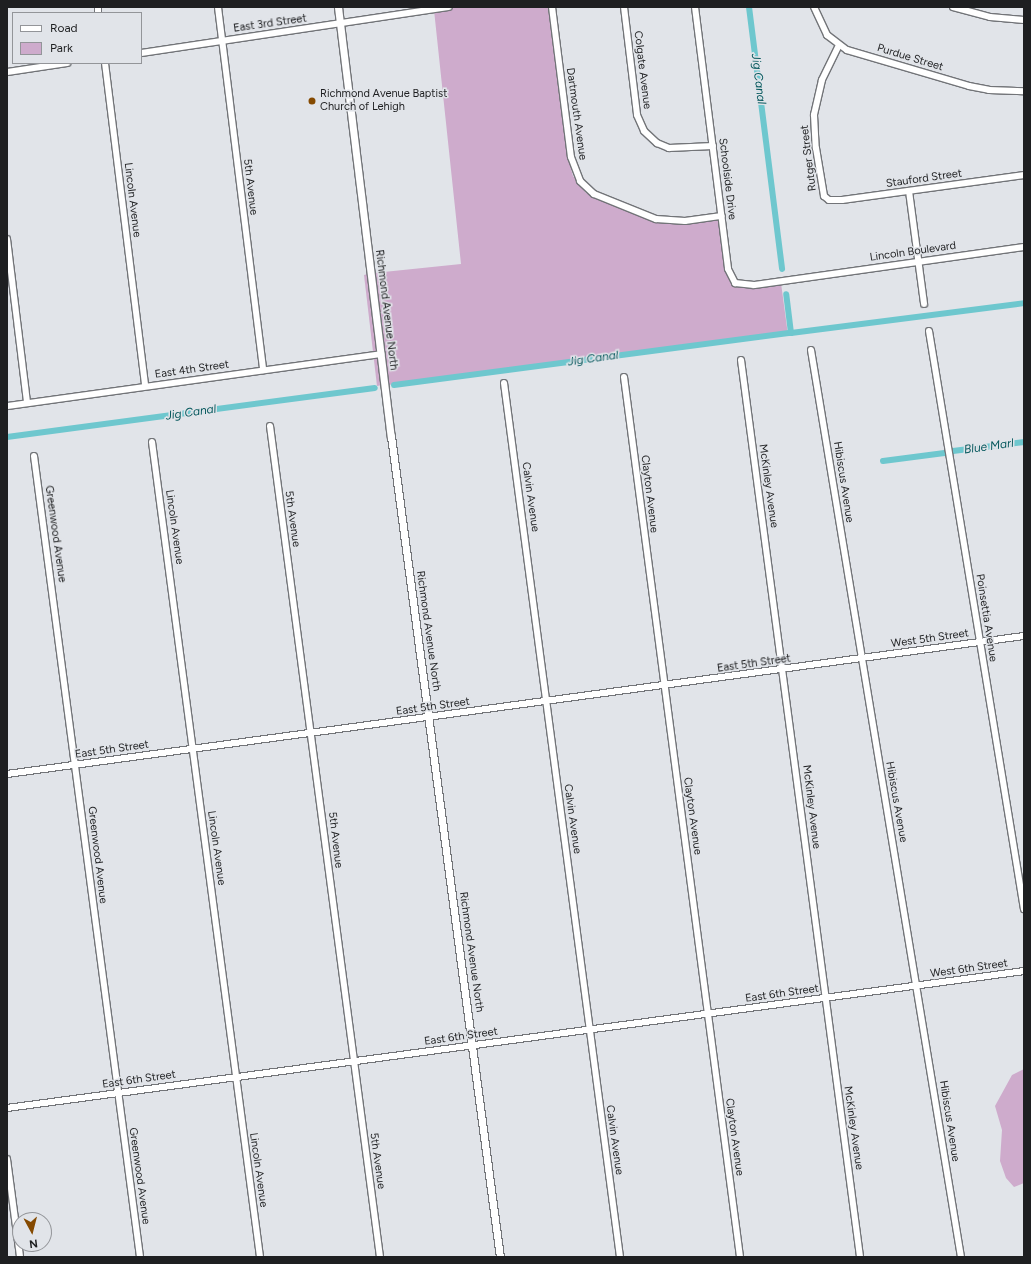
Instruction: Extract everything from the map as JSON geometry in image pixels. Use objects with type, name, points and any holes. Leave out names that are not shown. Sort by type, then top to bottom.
[{"type":"street","name":"5th Avenue","points":[[218,7],[263,370]]},
{"type":"street","name":"Richmond Avenue North","points":[[338,7],[381,354],[500,1257]]},
{"type":"street","name":"East 3rd Street","points":[[142,53],[340,24],[424,9],[448,7]]},
{"type":"street","name":"Dartmouth Avenue","points":[[552,7],[572,164],[586,188],[614,203],[642,215],[666,220],[685,221],[722,216]]},
{"type":"street","name":"Colgate Avenue","points":[[624,7],[636,109],[644,131],[657,143],[669,148],[713,146]]},
{"type":"street","name":"Schoolside Drive","points":[[695,7],[728,269],[735,283],[754,285],[805,277]]},
{"type":"street","name":"Purdue Street","points":[[814,7],[822,29],[839,45],[969,86],[989,90],[1024,91]]},
{"type":"street","points":[[953,7],[990,17],[1024,20]]},
{"type":"street","name":"Rutger Street","points":[[827,198],[821,190],[814,115],[822,80],[839,45]]},
{"type":"street","points":[[7,72],[60,64]]},
{"type":"street","name":"Lincoln Avenue","points":[[105,64],[145,386]]},
{"type":"street","name":"Stauford Street","points":[[827,198],[842,200],[1024,175]]},
{"type":"street","points":[[909,191],[924,304]]},
{"type":"street","points":[[7,239],[27,403]]},
{"type":"street","name":"Lincoln Boulevard","points":[[805,277],[1024,247]]},
{"type":"street","name":"Poinsettia Avenue","points":[[929,331],[1024,909]]},
{"type":"street","name":"Hibiscus Avenue","points":[[812,350],[961,1257]]},
{"type":"street","name":"East 4th Street","points":[[7,406],[381,354]]},
{"type":"street","name":"McKinley Avenue","points":[[741,360],[860,1257]]},
{"type":"street","name":"Clayton Avenue","points":[[624,377],[740,1257]]},
{"type":"street","name":"Calvin Avenue","points":[[504,383],[620,1257]]},
{"type":"street","name":"5th Avenue","points":[[270,426],[380,1257]]},
{"type":"street","name":"Lincoln Avenue","points":[[152,442],[260,1257]]},
{"type":"street","name":"Greenwood Avenue","points":[[34,456],[140,1257]]},
{"type":"street","name":"West 5th Street","points":[[862,659],[1024,636]]},
{"type":"street","name":"East 5th Street","points":[[7,774],[862,659]]},
{"type":"street","name":"West 6th Street","points":[[917,986],[1024,971]]},
{"type":"street","name":"East 6th Street","points":[[7,1108],[917,986]]},
{"type":"street","points":[[7,1160],[20,1257]]},
{"type":"green space","points":[[450,7],[548,7],[567,155],[573,176],[586,193],[646,219],[683,224],[719,220],[730,281],[738,287],[745,288],[781,283],[788,335],[388,385],[374,273],[461,264],[434,10]]},
{"type":"green space","points":[[368,274],[382,385],[377,386],[364,275]]},
{"type":"green space","points":[[1024,1069],[1024,1183],[1014,1187],[1006,1178],[1000,1161],[1002,1130],[995,1106],[1012,1075]]},
{"type":"waterway","name":"Jig Canal","points":[[749,7],[782,269]]},
{"type":"waterway","name":"Jig Canal","points":[[394,385],[791,333],[786,294]]},
{"type":"waterway","name":"Jig Canal","points":[[791,333],[1024,303]]},
{"type":"waterway","name":"Jig Canal","points":[[7,437],[375,388]]},
{"type":"waterway","name":"Blue Marl","points":[[953,451],[1024,442]]},
{"type":"waterway","name":"Blue Marl","points":[[883,461],[944,453]]},
{"type":"place","name":"Richmond Avenue Baptist Church of Lehigh","points":[[312,101]]}]
